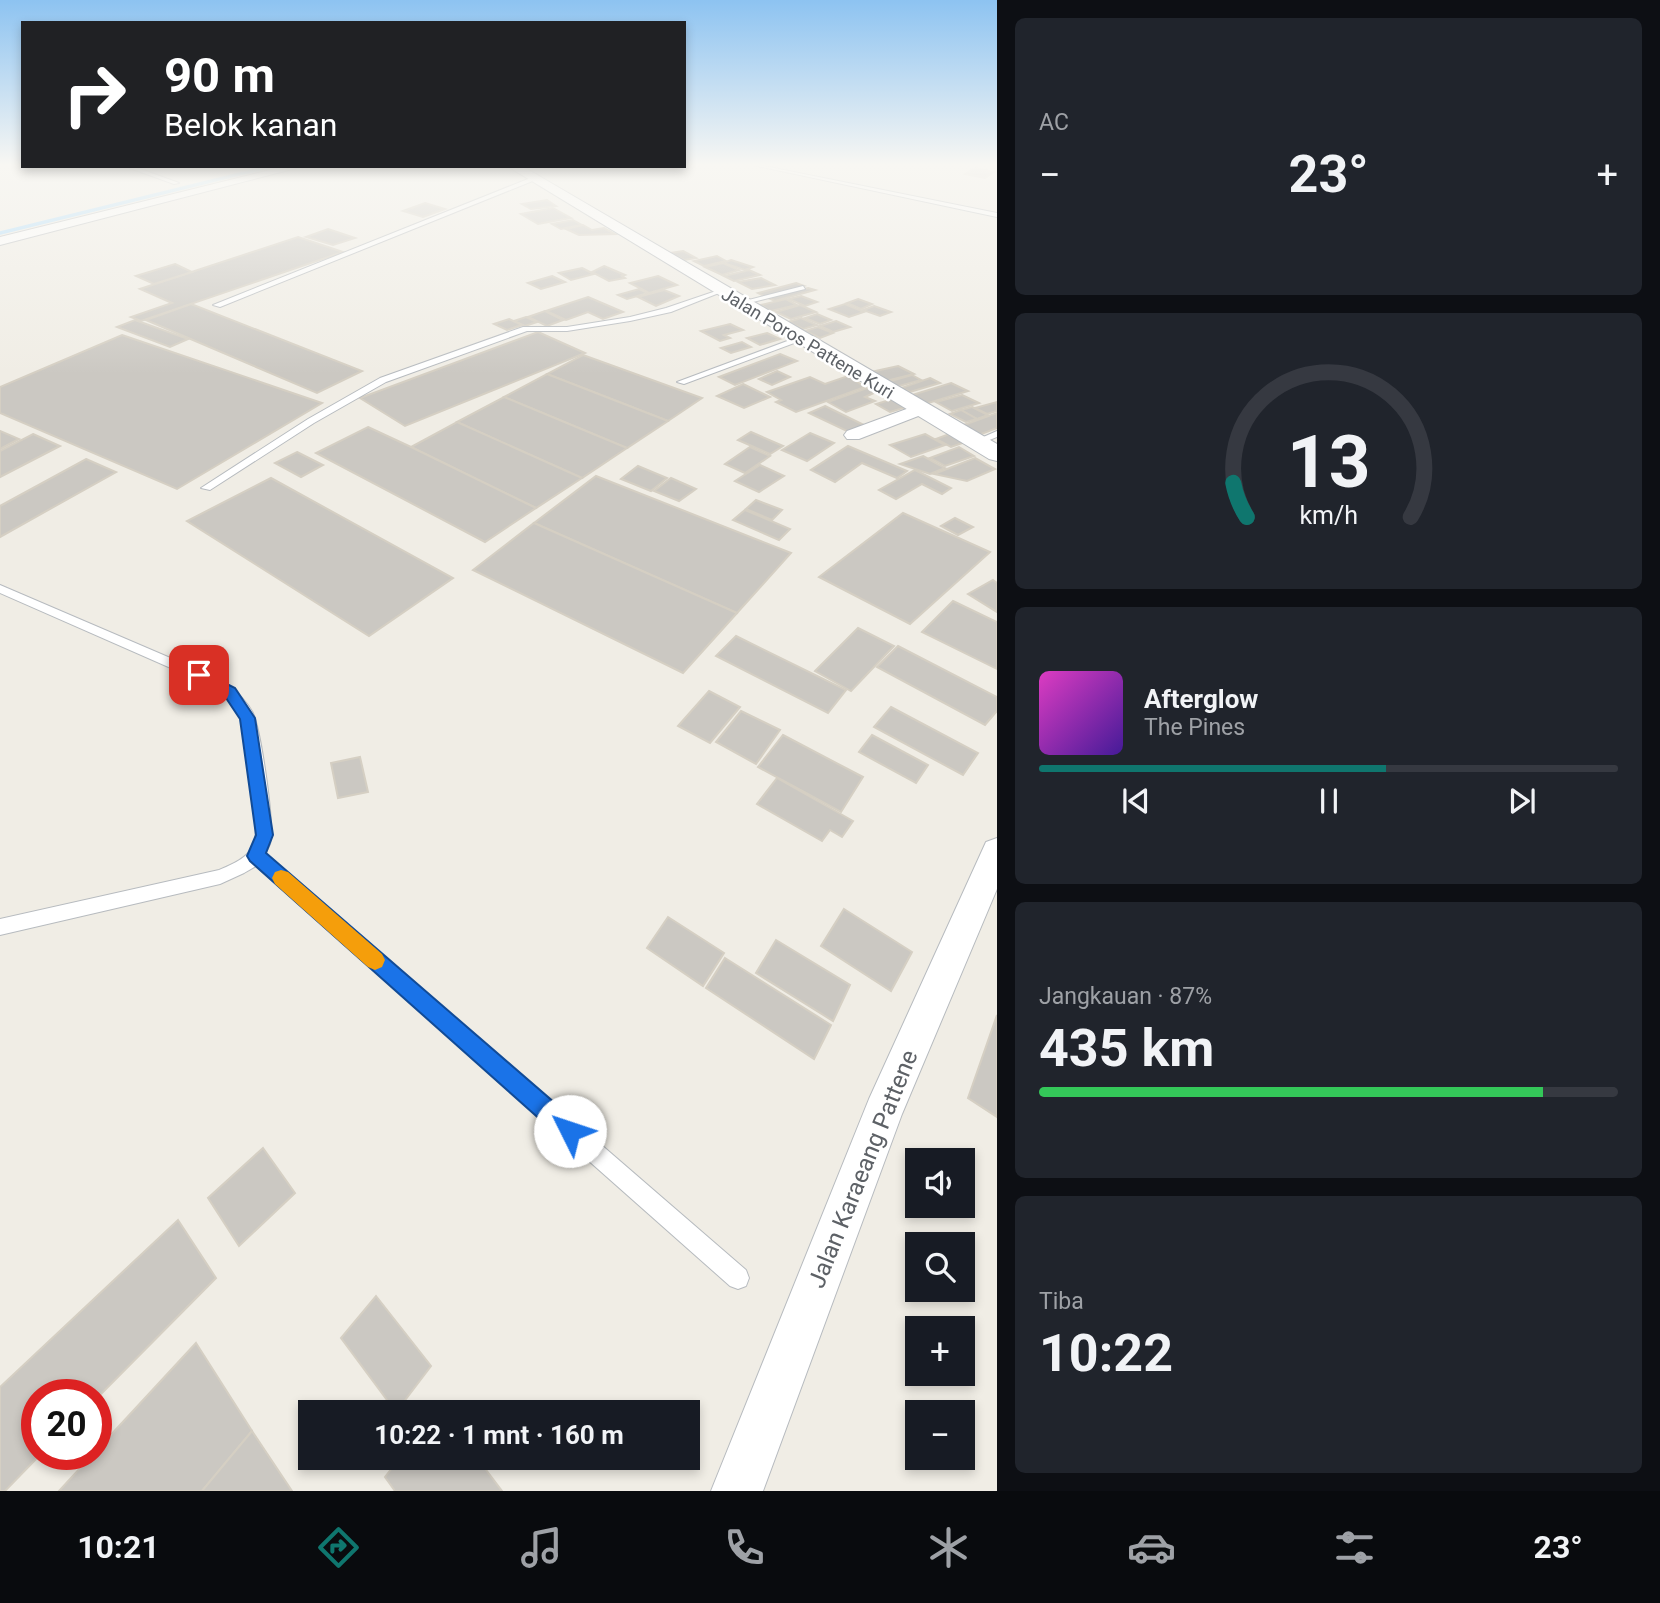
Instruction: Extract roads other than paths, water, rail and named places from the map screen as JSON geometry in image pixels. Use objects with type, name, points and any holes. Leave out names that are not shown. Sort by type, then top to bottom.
[{"type":"street","points":[[0,241],[21,236]]},
{"type":"street","name":"Jalan Poros Pattene Kuri","points":[[628,236],[997,454]]},
{"type":"street","points":[[853,435],[920,409]]},
{"type":"street","name":"Jalan Karaeang Pattene","points":[[737,1491],[883,1113],[997,851]]},
{"type":"lane","points":[[217,305],[391,236]]},
{"type":"lane","points":[[741,303],[803,288]]},
{"type":"lane","points":[[206,488],[311,421],[383,380],[526,329],[567,329],[630,319],[668,310],[721,291]]},
{"type":"lane","points":[[681,382],[801,339]]},
{"type":"lane","points":[[977,442],[997,433]]},
{"type":"lane","points":[[0,589],[230,691],[248,718],[264,835],[256,856],[237,870],[220,877],[0,927]]},
{"type":"lane","points":[[256,856],[738,1278]]}]
